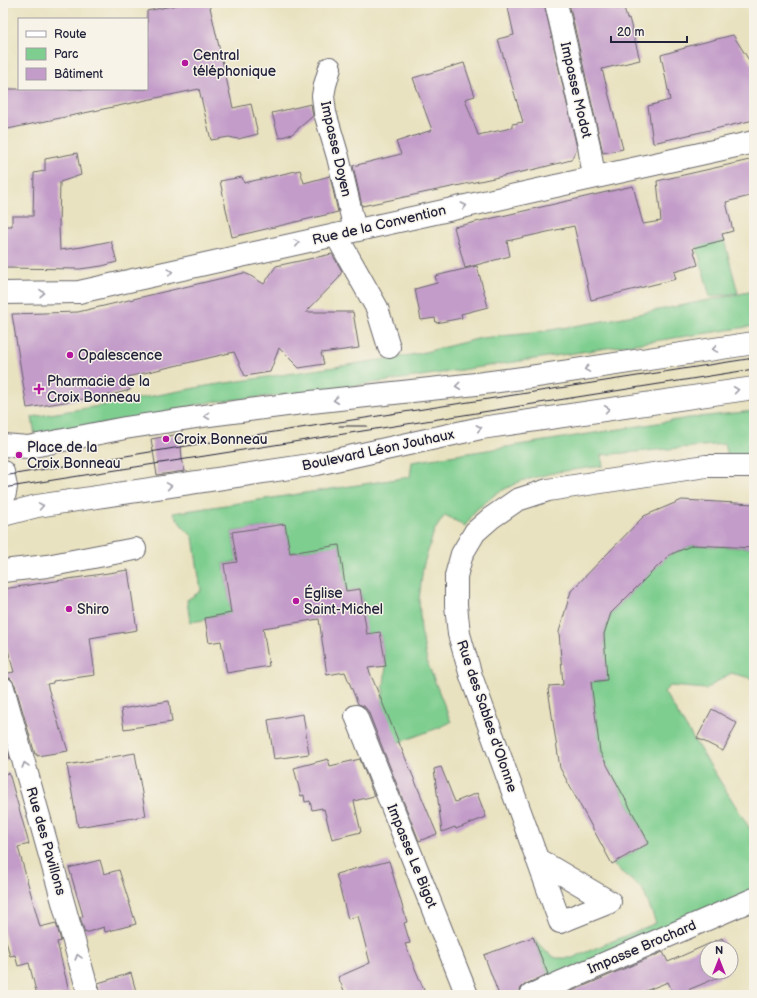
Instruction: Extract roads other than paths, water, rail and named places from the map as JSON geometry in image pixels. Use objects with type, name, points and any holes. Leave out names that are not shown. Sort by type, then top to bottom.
[{"type":"street","name":"Impasse Modot","points":[[556,3],[589,146],[594,177]]},
{"type":"street","name":"Impasse Doyen","points":[[330,68],[323,96],[325,113],[338,156],[346,232],[377,308],[388,346]]},
{"type":"street","name":"Rue de la Convention","points":[[3,293],[79,292],[754,142]]},
{"type":"street","points":[[3,445],[28,447],[125,428],[203,416],[522,378],[754,343]]},
{"type":"street","name":"Boulevard Léon Jouhaux","points":[[3,515],[37,506],[318,464],[481,428],[754,388]]},
{"type":"street","name":"Rue des Sables d'Olonne","points":[[538,859],[471,676],[459,634],[456,605],[456,576],[462,554],[475,532],[491,518],[517,500],[548,490],[706,466],[754,466]]},
{"type":"street","points":[[3,472],[6,487],[3,503]]},
{"type":"street","points":[[3,572],[47,566],[135,549]]},
{"type":"street","name":"Rue des Pavillons","points":[[3,688],[89,995]]},
{"type":"street","name":"Impasse Le Bigot","points":[[356,716],[467,995]]},
{"type":"street","name":"Impasse Brochard","points":[[531,995],[754,899]]},
{"type":"tram line","points":[[3,476],[242,437],[754,358]]},
{"type":"tram line","points":[[3,488],[754,369]]},
{"type":"tram line","points":[[339,426],[367,426]]},
{"type":"place","name":"Central téléphonique","points":[[185,63]]},
{"type":"place","name":"Opalescence","points":[[70,355]]},
{"type":"place","name":"Pharmacie de la Croix Bonneau","points":[[39,389]]},
{"type":"place","name":"Croix Bonneau","points":[[166,439]]},
{"type":"place","name":"Place de la Croix Bonneau","points":[[19,455]]},
{"type":"place","name":"Église Saint-Michel","points":[[296,601]]},
{"type":"place","name":"Shiro","points":[[69,609]]}]
